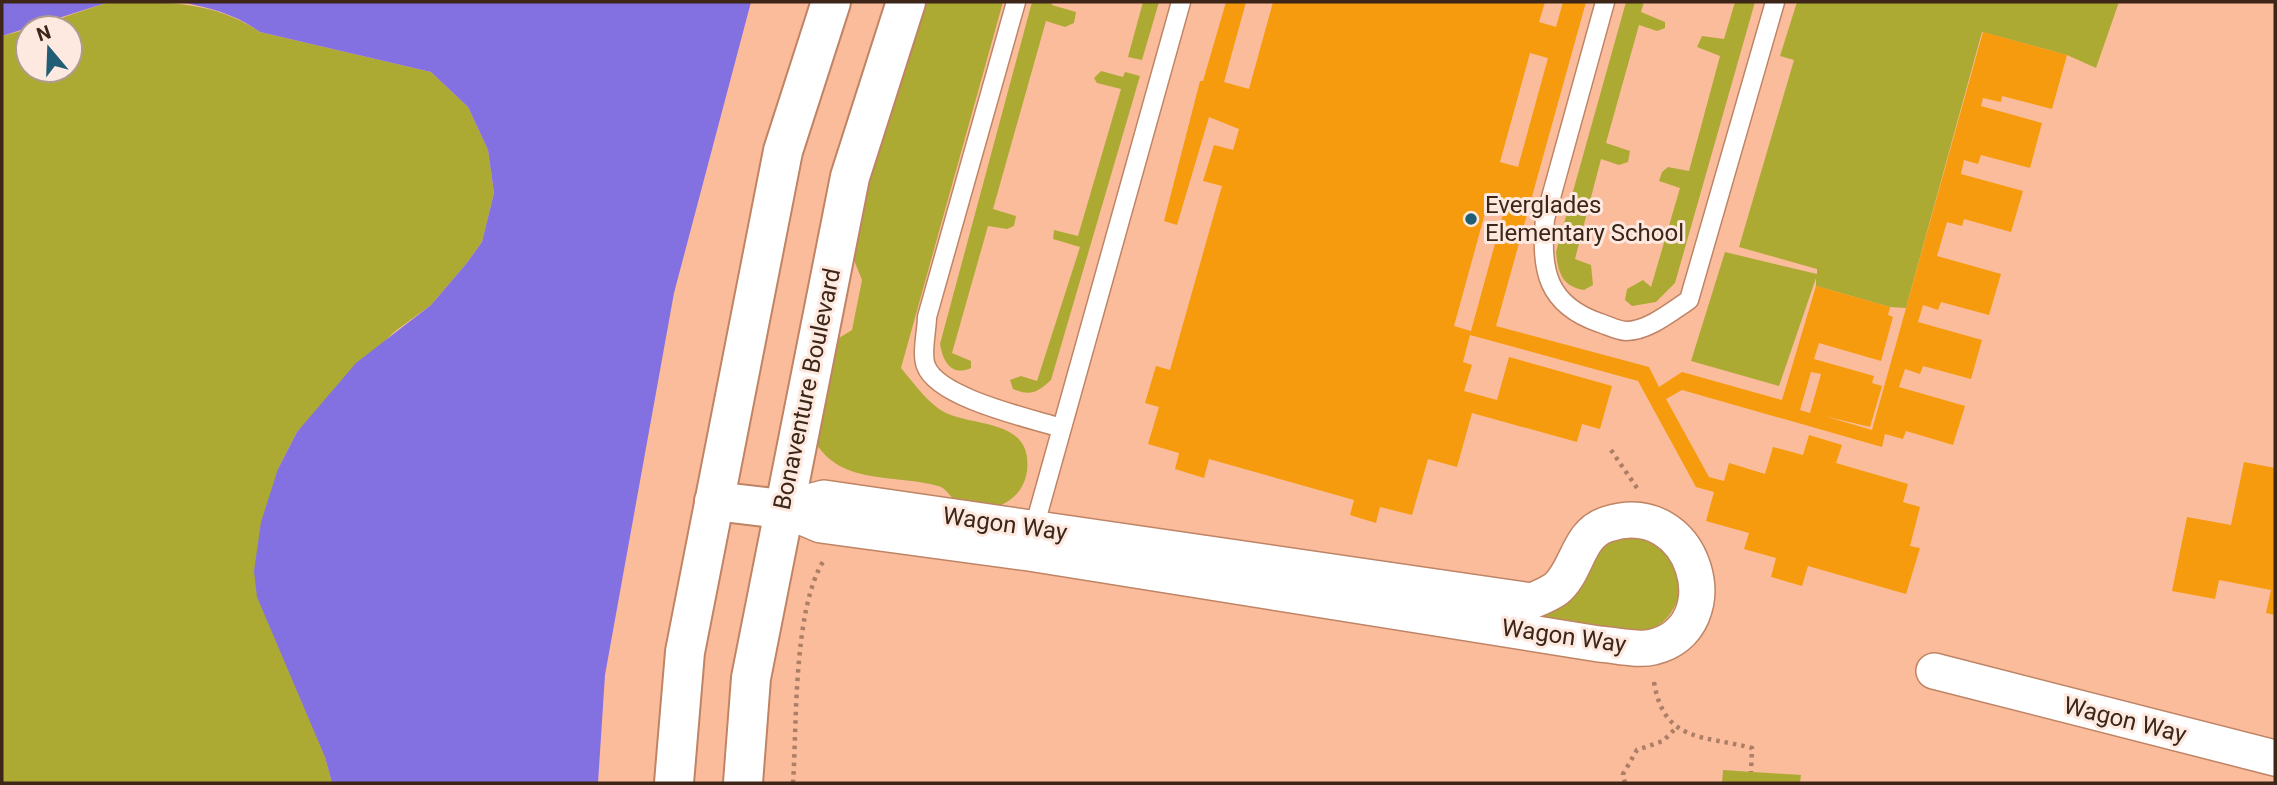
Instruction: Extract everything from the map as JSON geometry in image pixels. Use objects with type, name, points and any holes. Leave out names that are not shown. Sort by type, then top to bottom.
[{"type":"main road","points":[[674,783],[685,652],[783,151],[831,2]]},
{"type":"main road","name":"Bonaventure Boulevard","points":[[743,783],[751,678],[850,177],[906,2]]},
{"type":"main road","name":"Wagon Way","points":[[714,501],[783,509]]},
{"type":"street","name":"Wagon Way","points":[[824,498],[1532,601],[1555,589],[1589,536],[1605,524],[1629,519],[1651,522],[1672,532],[1686,549],[1696,573],[1696,599],[1691,618],[1675,637],[1651,648],[1599,644],[1029,553],[821,525],[783,509],[824,498]]},
{"type":"street","name":"Wagon Way","points":[[1934,671],[2275,758]]},
{"type":"lane","points":[[1016,2],[927,317],[925,365],[940,385],[989,405],[1061,428]]},
{"type":"lane","points":[[1034,528],[1181,2]]},
{"type":"lane","points":[[1605,2],[1545,219],[1542,256],[1552,290],[1577,315],[1626,331],[1655,322],[1689,300],[1775,2]]},
{"type":"path","points":[[1654,680],[1664,717],[1676,728],[1712,740],[1752,748],[1751,772]]},
{"type":"path","points":[[1625,783],[1623,774],[1637,750],[1663,741],[1676,728]]},
{"type":"shaded area","points":[[2,2],[109,2],[71,14],[14,14],[14,32],[2,36]]},
{"type":"shaded area","points":[[109,2],[168,3],[206,8],[260,32],[431,72],[468,107],[488,150],[494,193],[482,242],[431,305],[394,332],[297,432],[278,469],[325,757],[332,783],[2,783],[2,36],[14,33],[14,84],[84,84],[84,14],[73,14]]},
{"type":"shaded area","points":[[181,2],[751,2],[674,293],[605,675],[598,783],[332,783],[325,757],[257,597],[254,571],[261,522],[278,469],[297,432],[356,363],[431,305],[482,242],[494,193],[488,150],[468,107],[431,72],[260,32],[222,12]]},
{"type":"shaded area","points":[[927,2],[1003,2],[901,368],[933,405],[946,413],[1012,433],[1021,442],[1026,454],[1027,471],[1019,491],[1003,504],[983,510],[962,506],[945,489],[938,486],[851,471],[836,464],[812,436],[834,341],[852,330],[862,280],[849,248],[906,48]]},
{"type":"shaded area","points":[[1032,2],[1052,2],[1052,5],[1076,12],[1074,23],[1065,27],[1046,21],[993,209],[1016,216],[1014,226],[1007,229],[988,226],[952,353],[971,361],[971,368],[953,369],[943,356],[940,344]]},
{"type":"shaded area","points":[[1143,2],[1159,2],[1142,60],[1128,57]]},
{"type":"shaded area","points":[[1626,2],[1644,2],[1641,12],[1665,22],[1665,28],[1657,31],[1639,25],[1606,143],[1630,151],[1628,162],[1619,165],[1601,159],[1575,259],[1591,265],[1593,285],[1584,290],[1571,285],[1562,277],[1556,252]]},
{"type":"shaded area","points":[[1735,2],[1755,2],[1675,283],[1656,302],[1632,306],[1625,300],[1627,289],[1643,280],[1651,287],[1680,188],[1659,181],[1662,172],[1668,167],[1689,171],[1720,56],[1697,47],[1702,36],[1724,39]]},
{"type":"shaded area","points":[[1797,2],[2119,2],[2096,68],[2067,55],[1982,32],[1906,308],[1890,307],[1816,286],[1816,278],[1779,386],[1691,361],[1725,252],[1817,274],[1817,269],[1739,247],[1794,60],[1780,56]]},
{"type":"shaded area","points":[[1101,71],[1123,77],[1125,72],[1140,76],[1051,380],[1033,392],[1019,391],[1013,389],[1010,380],[1021,376],[1037,381],[1080,247],[1053,239],[1054,230],[1078,236],[1121,89],[1097,83],[1094,78]]},
{"type":"shaded area","points":[[1617,534],[1663,543],[1683,585],[1668,617],[1656,627],[1638,634],[1545,618],[1542,609],[1591,552]]},
{"type":"shaded area","points":[[1723,770],[1801,775],[1800,783],[1722,783]]},
{"type":"building","points":[[1226,2],[1246,2],[1224,82],[1249,89],[1273,2],[1545,2],[1539,22],[1556,27],[1563,2],[1586,2],[1496,326],[1649,367],[1659,387],[1682,372],[1782,400],[1816,286],[1890,307],[1888,315],[1893,317],[1881,361],[1819,343],[1814,359],[1874,376],[1872,383],[1882,386],[1870,427],[1824,416],[1872,430],[1983,32],[2067,55],[2052,109],[2002,96],[2001,102],[1983,98],[1981,106],[2042,123],[2030,168],[1981,155],[1978,164],[1964,160],[1961,174],[2023,191],[2011,232],[1964,219],[1962,226],[1947,222],[1937,256],[2001,274],[1989,315],[1941,302],[1938,310],[1923,305],[1918,322],[1982,340],[1971,379],[1923,366],[1920,374],[1905,369],[1899,387],[1965,406],[1953,445],[1906,431],[1903,439],[1885,434],[1882,447],[1682,390],[1666,399],[1709,477],[1724,481],[1729,463],[1765,474],[1773,447],[1803,455],[1809,435],[1842,445],[1836,463],[1908,484],[1903,502],[1920,507],[1910,546],[1920,548],[1906,594],[1808,566],[1802,586],[1771,577],[1776,558],[1744,549],[1749,533],[1706,521],[1714,492],[1696,487],[1638,381],[1470,335],[1463,362],[1472,365],[1464,391],[1497,400],[1509,357],[1612,386],[1600,429],[1582,424],[1577,442],[1472,413],[1457,467],[1428,459],[1412,515],[1380,507],[1376,523],[1350,515],[1354,500],[1209,459],[1204,478],[1175,469],[1179,453],[1148,444],[1159,407],[1145,403],[1156,366],[1170,370],[1222,186],[1203,181],[1214,145],[1233,150],[1239,129],[1209,117],[1177,225],[1164,221],[1200,81],[1203,81]],"holes":[[[1530,53],[1548,58],[1518,167],[1500,162]],[[1490,195],[1507,200],[1471,331],[1454,326]],[[1811,372],[1821,374],[1810,413],[1800,410]]]},
{"type":"building","points":[[2244,462],[2275,468],[2275,615],[2266,613],[2271,590],[2219,580],[2215,599],[2172,591],[2187,517],[2231,525]]},
{"type":"place","name":"Everglades Elementary School","points":[[1471,219]]}]
